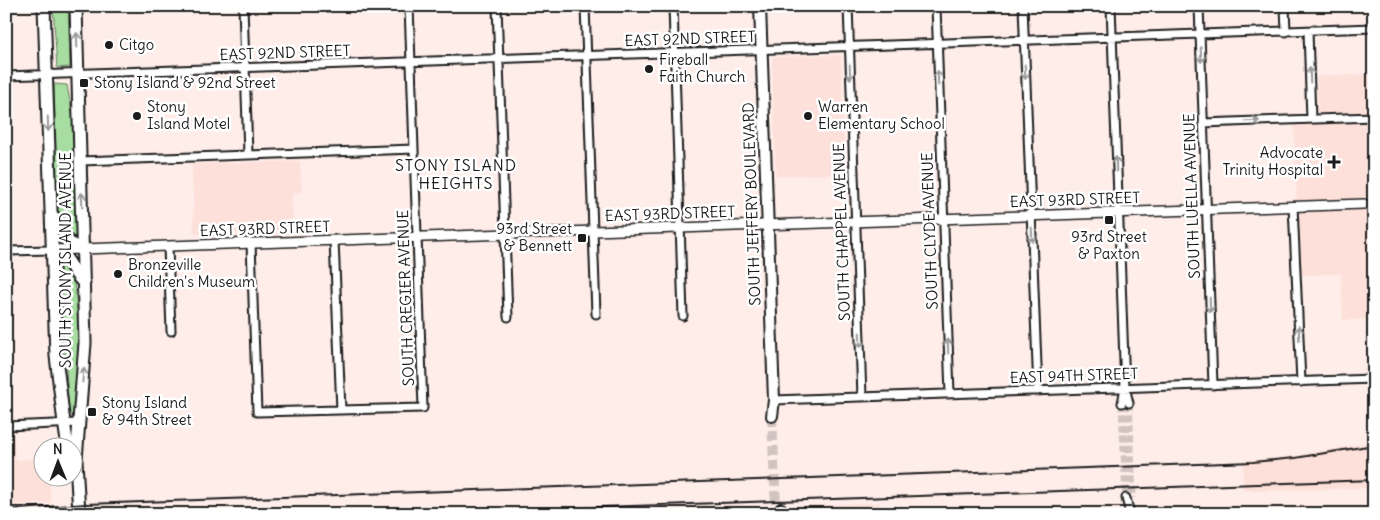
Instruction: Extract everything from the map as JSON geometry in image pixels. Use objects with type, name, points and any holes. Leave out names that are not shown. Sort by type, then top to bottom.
[{"type":"highway","name":"SOUTH STONY ISLAND AVENUE","points":[[44,6],[56,356],[66,438]]},
{"type":"highway","name":"SOUTH STONY ISLAND AVENUE","points":[[76,6],[84,249],[85,345],[76,460],[79,514]]},
{"type":"highway","points":[[52,215],[58,220],[62,232],[69,243],[84,249]]},
{"type":"highway","points":[[52,250],[66,257],[76,276],[84,283]]},
{"type":"highway","points":[[71,488],[72,514]]},
{"type":"main road","name":"SOUTH JEFFERY BOULEVARD","points":[[760,6],[775,415]]},
{"type":"street","points":[[243,6],[248,154]]},
{"type":"street","name":"SOUTH CREGIER AVENUE","points":[[341,410],[423,408],[409,6]]},
{"type":"street","points":[[497,6],[508,317]]},
{"type":"street","points":[[585,6],[596,314]]},
{"type":"street","points":[[673,6],[683,316]]},
{"type":"street","name":"SOUTH CHAPPEL AVENUE","points":[[848,6],[862,397]]},
{"type":"street","name":"SOUTH CLYDE AVENUE","points":[[936,6],[950,394]]},
{"type":"street","points":[[1023,6],[1038,391]]},
{"type":"street","points":[[1110,6],[1126,403]]},
{"type":"street","name":"SOUTH LUELLA AVENUE","points":[[1199,6],[1213,385]]},
{"type":"street","points":[[1285,6],[1286,32]]},
{"type":"street","points":[[1373,6],[1374,28]]},
{"type":"street","name":"EAST 92ND STREET","points":[[6,76],[1374,28]]},
{"type":"street","points":[[1308,31],[1311,119]]},
{"type":"street","points":[[1203,123],[1374,117]]},
{"type":"street","points":[[81,161],[414,149]]},
{"type":"street","name":"EAST 93RD STREET","points":[[6,251],[1368,204]]},
{"type":"street","points":[[1293,206],[1301,382]]},
{"type":"street","points":[[251,243],[257,412],[341,410],[334,240]]},
{"type":"street","points":[[168,246],[171,331]]},
{"type":"street","name":"EAST 94TH STREET","points":[[774,400],[1374,380]]},
{"type":"street","points":[[6,426],[79,424]]},
{"type":"street","points":[[1129,498],[1130,512]]},
{"type":"shaded area","name":"Warren Elementary School","points":[[841,55],[845,174],[776,176],[772,57]]},
{"type":"shaded area","name":"Advocate Trinity Hospital","points":[[1374,74],[1374,319],[1343,320],[1341,274],[1299,275],[1294,123],[1318,122],[1317,76]]},
{"type":"shaded area","points":[[300,161],[302,192],[292,193],[293,232],[194,234],[192,164]]},
{"type":"shaded area","points":[[6,435],[14,435],[15,460],[32,459],[32,488],[50,488],[51,503],[6,506]]},
{"type":"shaded area","points":[[1374,442],[1374,488],[1243,491],[1243,461],[1282,458]]},
{"type":"shaded area","points":[[879,503],[880,514],[629,514],[629,512]]},
{"type":"green space","points":[[53,6],[68,6],[70,67],[57,68]]},
{"type":"green space","points":[[54,84],[67,85],[73,118],[76,241],[71,241],[58,215]]},
{"type":"green space","points":[[59,263],[65,263],[74,283],[79,323],[75,414],[69,415]]},
{"type":"tunnel","points":[[1122,403],[1126,498]]},
{"type":"tunnel","points":[[1129,403],[1133,498]]},
{"type":"tunnel","points":[[772,416],[776,509]]},
{"type":"railway","points":[[6,510],[86,504],[1253,462],[1295,458],[1374,445]]},
{"type":"railway","points":[[405,514],[1374,480]]},
{"type":"place","name":"Citgo","points":[[109,45]]},
{"type":"place","name":"Fireball Faith Church","points":[[649,69]]},
{"type":"place","name":"Stony Island & 92nd Street","points":[[84,83]]},
{"type":"place","name":"Stony Island Motel","points":[[137,116]]},
{"type":"place","name":"Warren Elementary School","points":[[808,116]]},
{"type":"place","name":"Advocate Trinity Hospital","points":[[1334,162]]},
{"type":"place","name":"93rd Street & Paxton","points":[[1109,220]]},
{"type":"place","name":"93rd Street & Bennett","points":[[582,238]]},
{"type":"place","name":"Bronzeville Children's Museum","points":[[118,274]]},
{"type":"place","name":"Stony Island & 94th Street","points":[[92,412]]},
{"type":"district","name":"STONY ISLAND HEIGHTS","points":[[456,174]]}]
